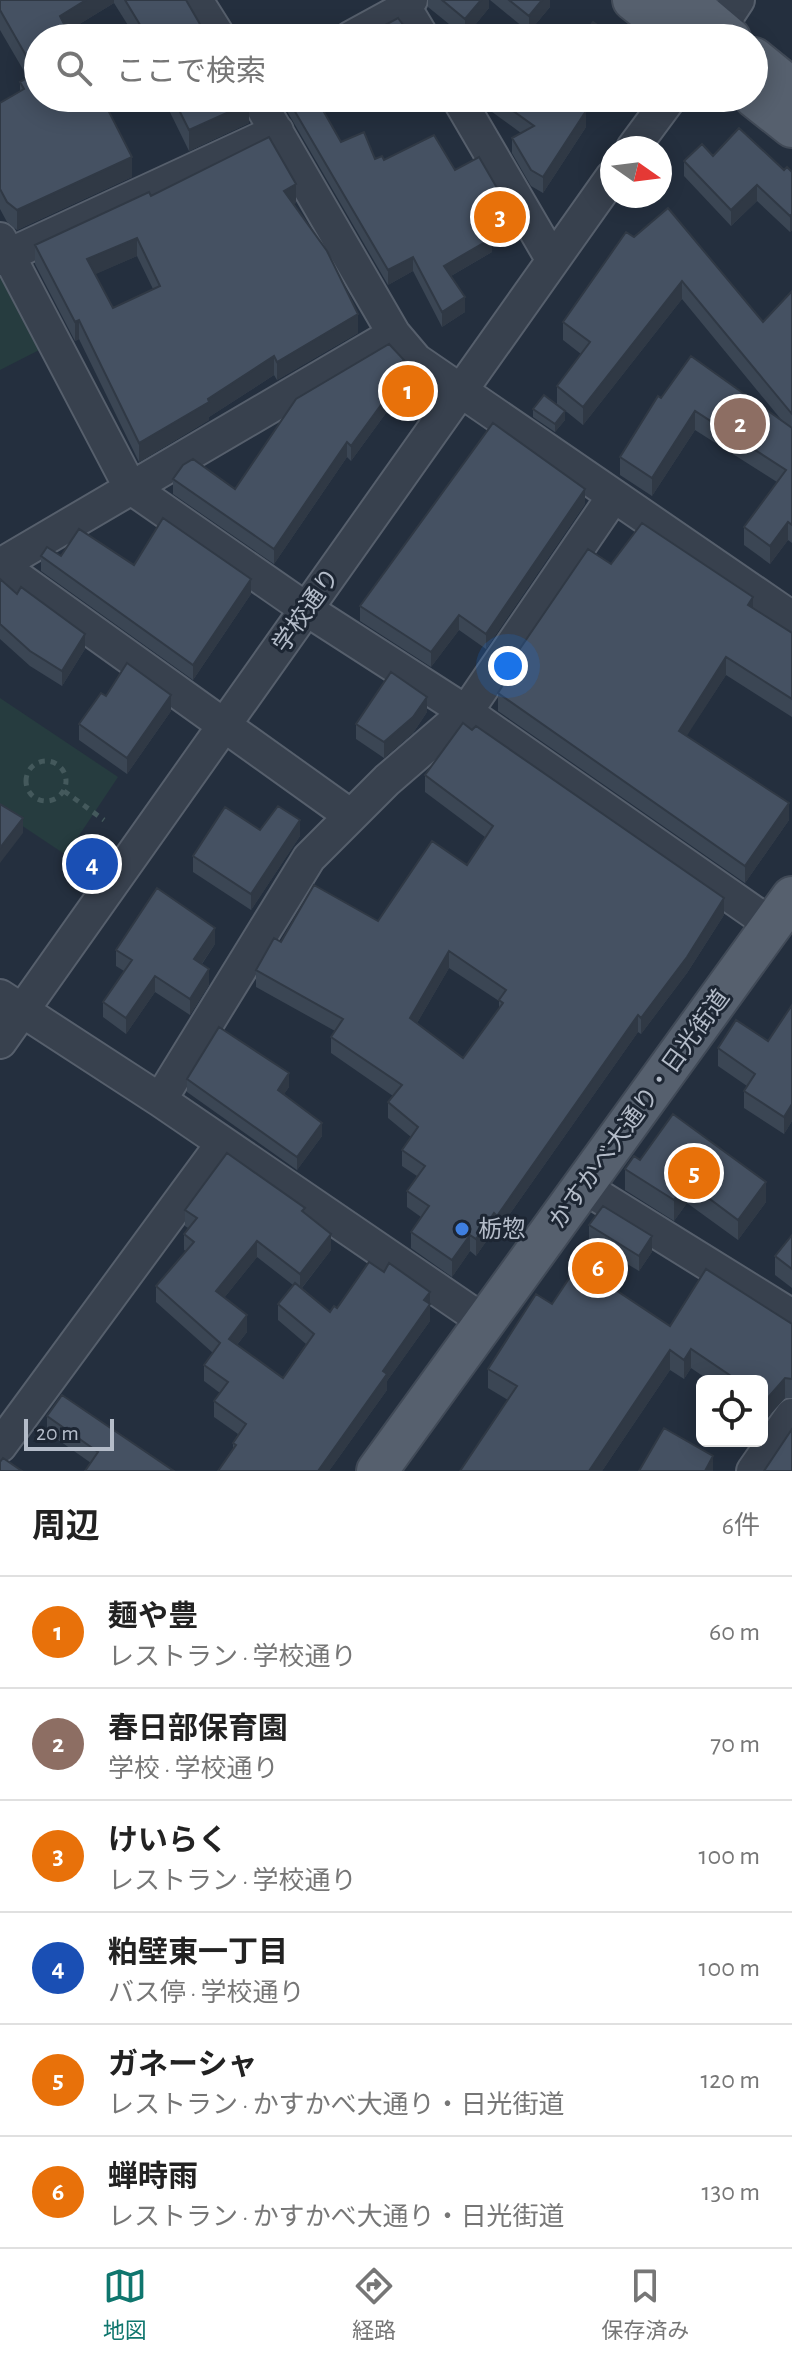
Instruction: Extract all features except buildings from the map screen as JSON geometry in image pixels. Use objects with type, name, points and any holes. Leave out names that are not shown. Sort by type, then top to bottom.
[{"type":"main road","points":[[633,0],[663,24]]},
{"type":"main road","points":[[685,0],[722,24]]},
{"type":"main road","points":[[768,69],[792,89]]},
{"type":"main road","points":[[768,108],[792,127]]},
{"type":"main road","name":"かすかべ大通り・日光街道","points":[[377,1471],[782,911]]},
{"type":"street","points":[[196,0],[211,24]]},
{"type":"street","points":[[374,24],[408,4],[417,24]]},
{"type":"street","points":[[265,112],[394,334],[416,360],[792,618]]},
{"type":"street","points":[[466,112],[552,259]]},
{"type":"street","points":[[642,136],[660,112]]},
{"type":"street","points":[[277,131],[3,251],[95,428],[130,487],[306,609],[782,911]]},
{"type":"street","name":"学校通り","points":[[0,1042],[11,1004],[224,725],[600,193]]},
{"type":"street","points":[[351,816],[0,565],[394,334]]},
{"type":"street","points":[[160,1100],[309,858],[387,780],[466,712],[613,497]]},
{"type":"street","points":[[11,1004],[160,1100],[485,1322]]},
{"type":"street","points":[[0,1446],[222,1144]]},
{"type":"street","points":[[584,1187],[792,1316]]},
{"type":"street","points":[[753,1471],[792,1415]]},
{"type":"path","points":[[44,761],[56,764],[65,773],[64,791],[53,800],[34,797],[27,785],[29,772],[44,761]]},
{"type":"path","points":[[64,791],[104,820]]},
{"type":"green space","points":[[0,264],[47,346],[0,370]]},
{"type":"green space","points":[[0,698],[118,777],[66,855],[0,811]]},
{"type":"place","name":"けいらく","points":[[500,217]]},
{"type":"place","name":"麺や豊","points":[[408,391]]},
{"type":"place","name":"春日部保育園","points":[[740,424]]},
{"type":"place","name":"粕壁東一丁目","points":[[92,864]]},
{"type":"place","name":"ガネーシャ","points":[[694,1173]]},
{"type":"place","name":"栃惣","points":[[462,1229]]},
{"type":"place","name":"蝉時雨","points":[[598,1268]]}]
